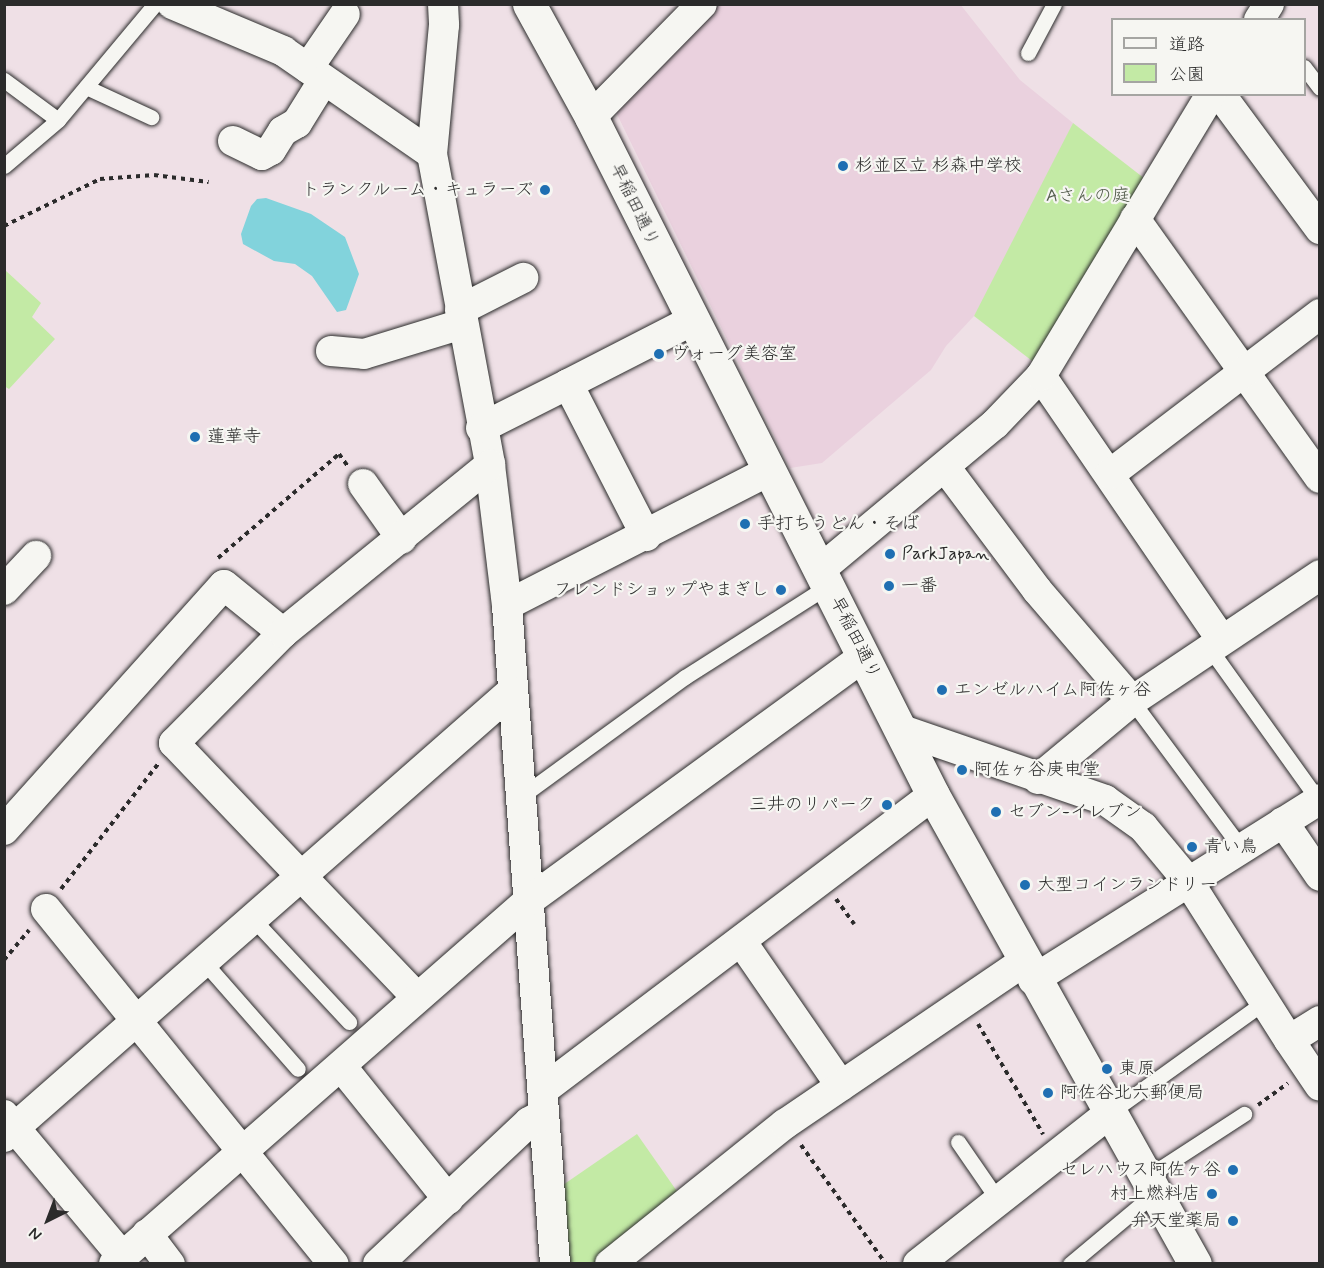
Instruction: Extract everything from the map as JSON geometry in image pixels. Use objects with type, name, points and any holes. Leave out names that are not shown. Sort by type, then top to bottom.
[{"type":"main road","name":"早稲田通り","points":[[529,4],[591,117],[767,472],[825,578],[933,795],[1028,971],[1111,1112],[1195,1263]]},
{"type":"street","points":[[172,4],[283,51],[432,154]]},
{"type":"street","points":[[443,4],[444,25],[432,154],[481,428],[490,465],[507,605],[511,692],[555,1263]]},
{"type":"street","points":[[591,117],[702,4]]},
{"type":"street","points":[[233,141],[262,155],[272,150],[283,131],[297,123],[315,74],[345,14]]},
{"type":"street","points":[[825,578],[1041,376],[1210,96]]},
{"type":"street","points":[[1221,96],[1320,229]]},
{"type":"street","points":[[1135,219],[1242,373],[1320,478]]},
{"type":"street","points":[[331,351],[364,354],[461,317],[523,278]]},
{"type":"street","points":[[1110,474],[1320,314]]},
{"type":"street","points":[[481,428],[692,321]]},
{"type":"street","points":[[1041,376],[1110,474],[1216,645]]},
{"type":"street","points":[[568,384],[646,536]]},
{"type":"street","points":[[416,996],[174,743],[283,633],[490,465]]},
{"type":"street","points":[[945,466],[1037,590],[1132,700]]},
{"type":"street","points":[[507,605],[646,536],[767,472]]},
{"type":"street","points":[[363,484],[402,538]]},
{"type":"street","points":[[4,591],[36,556]]},
{"type":"street","points":[[1038,779],[1132,700],[1320,575]]},
{"type":"street","points":[[4,830],[224,585],[283,633]]},
{"type":"street","points":[[511,692],[137,1022],[8,1127],[118,1260],[341,1066],[416,996],[527,902],[864,656]]},
{"type":"street","points":[[902,730],[1038,779],[1105,800],[1143,827],[1188,881],[1314,1077]]},
{"type":"street","points":[[378,1263],[528,1122],[544,1102],[741,941],[933,795]]},
{"type":"street","points":[[610,1263],[785,1124],[966,1002],[1028,971],[1188,881],[1319,799]]},
{"type":"street","points":[[1282,822],[1320,876]]},
{"type":"street","points":[[46,909],[333,1263]]},
{"type":"street","points":[[741,941],[841,1086]]},
{"type":"street","points":[[1290,1040],[1320,1021]]},
{"type":"street","points":[[341,1066],[448,1199]]},
{"type":"street","points":[[918,1263],[1111,1112]]},
{"type":"street","points":[[147,1234],[170,1263]]},
{"type":"lane","points":[[4,166],[58,120],[155,4]]},
{"type":"lane","points":[[1028,53],[1054,4]]},
{"type":"lane","points":[[1306,69],[1320,88]]},
{"type":"lane","points":[[4,80],[58,120]]},
{"type":"lane","points":[[86,87],[152,117]]},
{"type":"lane","points":[[519,798],[825,578]]},
{"type":"lane","points":[[1216,645],[1319,799]]},
{"type":"lane","points":[[1132,700],[1241,848]]},
{"type":"lane","points":[[253,919],[349,1022]]},
{"type":"lane","points":[[204,962],[298,1069]]},
{"type":"lane","points":[[1111,1112],[1264,1002]]},
{"type":"lane","points":[[1070,1263],[1152,1185],[1244,1114]]},
{"type":"lane","points":[[958,1142],[998,1200]]},
{"type":"path","points":[[4,226],[100,179],[154,175],[209,182]]},
{"type":"path","points":[[215,560],[339,454],[363,484]]},
{"type":"path","points":[[4,960],[174,743]]},
{"type":"path","points":[[966,1002],[1055,1156]]},
{"type":"path","points":[[1244,1114],[1314,1077]]},
{"type":"path","points":[[785,1124],[886,1263]]},
{"type":"shaded area","points":[[960,4],[1020,80],[1073,123],[1000,272],[974,316],[946,346],[931,370],[822,463],[790,468],[613,106],[717,5]]},
{"type":"green space","name":"Aさんの庭","points":[[1073,123],[1149,182],[1040,367],[974,316]]},
{"type":"green space","points":[[5,270],[41,303],[32,317],[55,339],[9,389],[4,386]]},
{"type":"green space","points":[[637,1134],[681,1197],[598,1263],[565,1263],[560,1187]]},
{"type":"water","points":[[266,198],[311,214],[345,237],[359,274],[346,310],[337,312],[312,276],[295,264],[274,261],[243,244],[241,234],[251,206],[257,199]]},
{"type":"place","name":"杉並区立 杉森中学校","points":[[843,166]]},
{"type":"place","name":"トランクルーム・キュラーズ","points":[[545,190]]},
{"type":"place","name":"ヴォーグ美容室","points":[[659,354]]},
{"type":"place","name":"蓮華寺","points":[[195,437]]},
{"type":"place","name":"手打ちうどん・そば","points":[[745,524]]},
{"type":"place","name":"ParkJapan","points":[[890,554]]},
{"type":"place","name":"一番","points":[[889,586]]},
{"type":"place","name":"フレンドショップやまぎし","points":[[781,590]]},
{"type":"place","name":"エンゼルハイム阿佐ヶ谷","points":[[942,690]]},
{"type":"place","name":"阿佐ヶ谷庚申堂","points":[[962,770]]},
{"type":"place","name":"三井のリパーク","points":[[887,805]]},
{"type":"place","name":"セブン-イレブン","points":[[996,812]]},
{"type":"place","name":"青い鳥","points":[[1192,847]]},
{"type":"place","name":"大型コインランドリー","points":[[1025,885]]},
{"type":"place","name":"東原","points":[[1107,1069]]},
{"type":"place","name":"阿佐谷北六郵便局","points":[[1048,1093]]},
{"type":"place","name":"セレハウス阿佐ヶ谷","points":[[1233,1170]]},
{"type":"place","name":"村上燃料店","points":[[1212,1194]]},
{"type":"place","name":"弁天堂薬局","points":[[1233,1221]]}]
